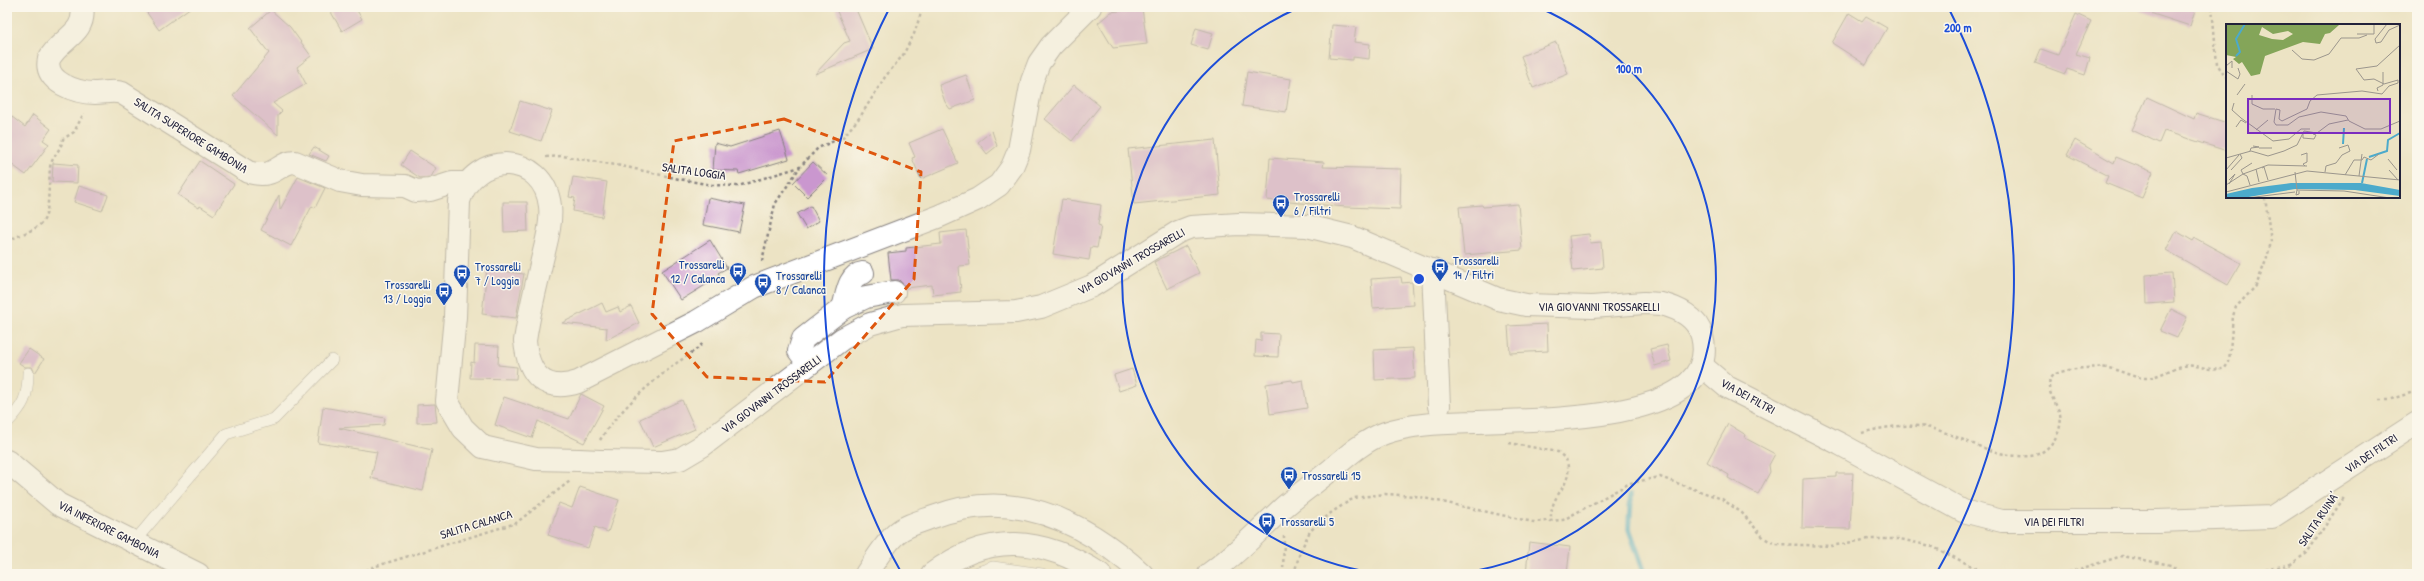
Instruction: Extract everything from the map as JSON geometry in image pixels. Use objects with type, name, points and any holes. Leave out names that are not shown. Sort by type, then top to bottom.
[{"type":"street","points":[[82,7],[83,15],[77,32],[51,55],[48,68],[50,74],[64,85],[93,93]]},
{"type":"street","name":"VIA GIOVANNI TROSSARELLI","points":[[1090,7],[1051,46],[1039,63],[1032,81],[1018,150],[1012,167],[999,184],[978,199],[940,216],[754,287],[696,322],[578,382],[566,386],[545,382],[537,376],[528,360],[526,351],[527,327],[550,217],[548,196],[544,186],[522,167],[500,164],[479,171],[467,182],[459,201],[458,215],[454,317],[447,401],[463,428],[483,446],[536,459],[584,467],[662,462],[680,459],[702,446],[842,339],[883,318],[902,315],[1016,312],[1063,299],[1092,286],[1178,232],[1199,226],[1239,224],[1307,226],[1352,237],[1498,298],[1526,305],[1592,307],[1644,303],[1673,307],[1685,314],[1701,332],[1704,344],[1702,366]]},
{"type":"street","name":"SALITA SUPERIORE GAMBONIA","points":[[93,93],[116,91],[122,93],[241,168],[256,174],[270,174],[288,163],[294,162],[340,181],[362,184],[405,186],[416,191],[430,190],[452,183],[467,182]]},
{"type":"street","points":[[1433,270],[1439,406]]},
{"type":"street","points":[[843,308],[851,280],[858,274],[864,273]]},
{"type":"street","points":[[809,364],[799,351],[800,344],[803,340],[843,308],[866,297],[894,292]]},
{"type":"street","points":[[1208,574],[1285,506],[1366,442],[1385,433],[1425,425],[1592,417],[1620,412],[1671,394],[1690,380],[1702,366]]},
{"type":"street","name":"VIA DEI FILTRI","points":[[1702,366],[1727,387],[1840,444],[1963,511],[2002,521],[2165,520],[2272,517],[2417,423]]},
{"type":"street","name":"VIA INFERIORE GAMBONIA","points":[[8,464],[58,504],[133,543],[198,574]]},
{"type":"street","points":[[866,574],[897,532],[912,525],[948,512],[969,507],[1012,506],[1057,517],[1095,539],[1142,574]]},
{"type":"street","points":[[932,574],[961,555],[992,545],[1008,543],[1041,546],[1100,574]]},
{"type":"lane","points":[[133,543],[226,434],[274,419],[332,360]]},
{"type":"lane","points":[[7,423],[23,405],[28,389],[28,373]]},
{"type":"lane","points":[[973,574],[993,568],[1042,574]]},
{"type":"path","name":"SALITA LOGGIA","points":[[541,159],[563,156],[622,166],[652,174],[693,182],[738,186],[800,167],[818,148],[843,137],[860,117],[885,78],[903,55],[914,34],[923,7]]},
{"type":"path","points":[[2212,7],[2218,64],[2226,76]]},
{"type":"path","points":[[7,241],[38,227],[45,220],[48,211],[50,164],[61,148],[65,135],[74,132],[78,127],[93,93]]},
{"type":"path","points":[[1840,444],[1852,436],[1866,432],[1910,426],[1930,428],[1983,447],[2011,454],[2029,456],[2040,454],[2048,449],[2059,429],[2060,414],[2050,395],[2050,381],[2054,375],[2061,372],[2107,368],[2146,378],[2167,373],[2184,366],[2212,370],[2225,368],[2229,362],[2233,316],[2236,307],[2256,286],[2267,258],[2271,242],[2265,198]]},
{"type":"path","points":[[2379,400],[2388,400],[2417,391]]},
{"type":"path","points":[[1505,443],[1558,452],[1566,459],[1568,469],[1567,482],[1553,500],[1551,521]]},
{"type":"path","name":"SALITA RUINA'","points":[[2282,574],[2291,564],[2307,553],[2349,489],[2353,465]]},
{"type":"path","name":"SALITA CALANCA","points":[[361,574],[370,568],[414,553],[516,522],[584,467]]},
{"type":"path","points":[[1294,574],[1300,552],[1310,531],[1332,512],[1354,498],[1385,494],[1415,496],[1533,522],[1551,521],[1563,520],[1630,483],[1660,477],[1722,499],[1742,513],[1764,538],[1775,544],[1832,546],[1869,539],[1900,539],[1931,546],[1984,572],[2019,574]]},
{"type":"path","points":[[1283,574],[1285,506]]},
{"type":"path","points":[[2063,574],[2122,556],[2171,566],[2182,574]]},
{"type":"path","points":[[2248,574],[2291,564]]},
{"type":"highlighted area","points":[[784,119],[921,172],[914,279],[825,382],[707,377],[652,314],[674,141]]},
{"type":"building","points":[[143,7],[191,7],[159,30]]},
{"type":"building","points":[[328,7],[355,7],[362,19],[342,31]]},
{"type":"building","points":[[835,7],[855,7],[873,49],[815,74],[844,43],[850,41]]},
{"type":"building","points":[[2141,7],[2196,7],[2190,26],[2141,10]]},
{"type":"building","points":[[1142,8],[1147,44],[1113,48],[1098,23],[1111,12]]},
{"type":"building","points":[[271,10],[290,27],[311,56],[297,67],[306,84],[273,103],[282,111],[278,115],[278,135],[233,96],[269,53],[250,28]]},
{"type":"building","points":[[1849,13],[1862,21],[1866,16],[1887,28],[1866,65],[1832,43]]},
{"type":"building","points":[[2076,14],[2091,21],[2076,54],[2090,58],[2085,75],[2067,69],[2065,74],[2035,63],[2041,49],[2058,55]]},
{"type":"building","points":[[1332,25],[1356,27],[1354,42],[1370,44],[1369,59],[1353,57],[1353,60],[1329,58]]},
{"type":"building","points":[[1196,28],[1213,33],[1208,50],[1191,45]]},
{"type":"building","points":[[1556,42],[1568,74],[1533,88],[1521,56]]},
{"type":"building","points":[[1247,72],[1291,79],[1286,112],[1242,106]]},
{"type":"building","points":[[966,75],[975,100],[950,109],[945,102],[939,85]]},
{"type":"building","points":[[1074,85],[1100,106],[1072,141],[1045,119]]},
{"type":"building","points":[[2147,97],[2194,119],[2196,113],[2226,123],[2226,151],[2164,131],[2159,143],[2132,130]]},
{"type":"building","points":[[520,101],[552,111],[541,141],[510,131]]},
{"type":"building","points":[[7,113],[25,127],[33,115],[51,129],[43,140],[49,144],[26,175],[7,161]]},
{"type":"building","points":[[942,129],[958,163],[921,179],[912,158],[915,157],[909,143]]},
{"type":"building","points":[[780,131],[789,159],[739,174],[738,171],[713,170],[715,143],[730,147]]},
{"type":"building","points":[[992,131],[997,146],[987,154],[978,142]]},
{"type":"building","points":[[1215,140],[1220,195],[1134,204],[1128,149]]},
{"type":"building","points":[[2075,140],[2114,163],[2116,157],[2153,172],[2142,198],[2105,183],[2108,176],[2067,155]]},
{"type":"building","points":[[314,147],[329,156],[326,161],[309,154]]},
{"type":"building","points":[[410,151],[436,168],[431,177],[420,178],[401,165]]},
{"type":"building","points":[[1270,158],[1324,162],[1323,167],[1401,169],[1400,209],[1346,207],[1267,200]]},
{"type":"building","points":[[200,161],[234,184],[214,215],[178,195]]},
{"type":"building","points":[[813,162],[828,176],[807,197],[793,183]]},
{"type":"building","points":[[53,163],[78,165],[77,183],[52,182]]},
{"type":"building","points":[[298,177],[325,188],[315,208],[312,206],[291,246],[261,230],[279,195],[280,210]]},
{"type":"building","points":[[573,177],[607,182],[602,217],[573,211],[575,198],[569,197]]},
{"type":"building","points":[[79,186],[108,195],[102,211],[74,202]]},
{"type":"building","points":[[708,198],[745,205],[739,232],[703,225]]},
{"type":"building","points":[[1062,199],[1101,205],[1098,225],[1101,226],[1097,248],[1091,247],[1089,260],[1053,254]]},
{"type":"building","points":[[503,202],[527,202],[528,231],[504,232]]},
{"type":"building","points":[[1518,204],[1522,250],[1464,255],[1459,207],[1482,205],[1483,207]]},
{"type":"building","points":[[811,206],[819,221],[806,229],[797,214]]},
{"type":"building","points":[[966,230],[970,265],[959,266],[961,292],[933,295],[932,285],[906,288],[899,280],[891,280],[888,253],[906,251],[906,248],[941,244],[940,233]]},
{"type":"building","points":[[2176,231],[2193,241],[2195,238],[2241,263],[2228,285],[2166,250]]},
{"type":"building","points":[[1589,234],[1590,243],[1601,242],[1603,268],[1573,271],[1569,236]]},
{"type":"building","points":[[710,240],[727,268],[718,273],[720,276],[681,300],[662,271]]},
{"type":"building","points":[[1186,246],[1199,273],[1167,289],[1154,262]]},
{"type":"building","points":[[487,269],[524,274],[516,318],[482,314]]},
{"type":"building","points":[[2172,273],[2174,302],[2147,304],[2146,275]]},
{"type":"building","points":[[1401,277],[1402,283],[1412,282],[1414,305],[1373,308],[1371,279]]},
{"type":"building","points":[[602,303],[606,312],[618,307],[620,312],[631,306],[639,323],[606,340],[607,328],[562,323]]},
{"type":"building","points":[[2171,309],[2187,317],[2177,338],[2160,331]]},
{"type":"building","points":[[1547,324],[1548,351],[1510,353],[1508,326]]},
{"type":"building","points":[[1261,333],[1279,334],[1278,357],[1255,356],[1256,340],[1261,341]]},
{"type":"building","points":[[475,345],[499,346],[498,365],[517,367],[516,379],[470,378],[471,362],[474,363]]},
{"type":"building","points":[[1667,345],[1671,361],[1655,366],[1650,349]]},
{"type":"building","points":[[1413,348],[1415,378],[1375,380],[1374,350]]},
{"type":"building","points":[[29,349],[44,359],[35,373],[32,367],[25,367],[19,363]]},
{"type":"building","points":[[1132,369],[1137,385],[1119,391],[1114,375]]},
{"type":"building","points":[[1292,380],[1293,382],[1303,380],[1307,408],[1270,414],[1266,384]]},
{"type":"building","points":[[581,394],[604,406],[584,443],[538,421],[532,438],[495,425],[504,397],[569,419]]},
{"type":"building","points":[[682,400],[695,429],[653,447],[640,419]]},
{"type":"building","points":[[435,404],[437,422],[417,423],[417,405]]},
{"type":"building","points":[[323,407],[385,418],[384,425],[339,428],[432,450],[423,491],[371,478],[377,452],[318,443]]},
{"type":"building","points":[[1728,424],[1746,435],[1745,438],[1775,454],[1769,465],[1770,472],[1758,494],[1728,478],[1729,475],[1707,462]]},
{"type":"building","points":[[1836,473],[1853,473],[1850,529],[1802,528],[1803,479],[1836,477]]},
{"type":"building","points":[[580,487],[619,500],[608,532],[595,527],[588,548],[548,535],[559,503],[572,508]]},
{"type":"building","points":[[1529,542],[1570,547],[1567,574],[1526,574]]},
{"type":"waterway","points":[[1631,495],[1629,529],[1645,574]]},
{"type":"place","name":"Trossarelli 6 / Filtri","points":[[1281,218]]},
{"type":"place","name":"Trossarelli 14 / Filtri","points":[[1440,282]]},
{"type":"place","name":"Trossarelli 12 / Calanca","points":[[738,286]]},
{"type":"place","name":"Trossarelli 7 / Loggia","points":[[462,288]]},
{"type":"place","name":"Trossarelli 8 / Calanca","points":[[763,297]]},
{"type":"place","name":"Trossarelli 13 / Loggia","points":[[444,306]]},
{"type":"place","name":"Trossarelli 15","points":[[1289,490]]},
{"type":"place","name":"Trossarelli 5","points":[[1267,536]]}]
